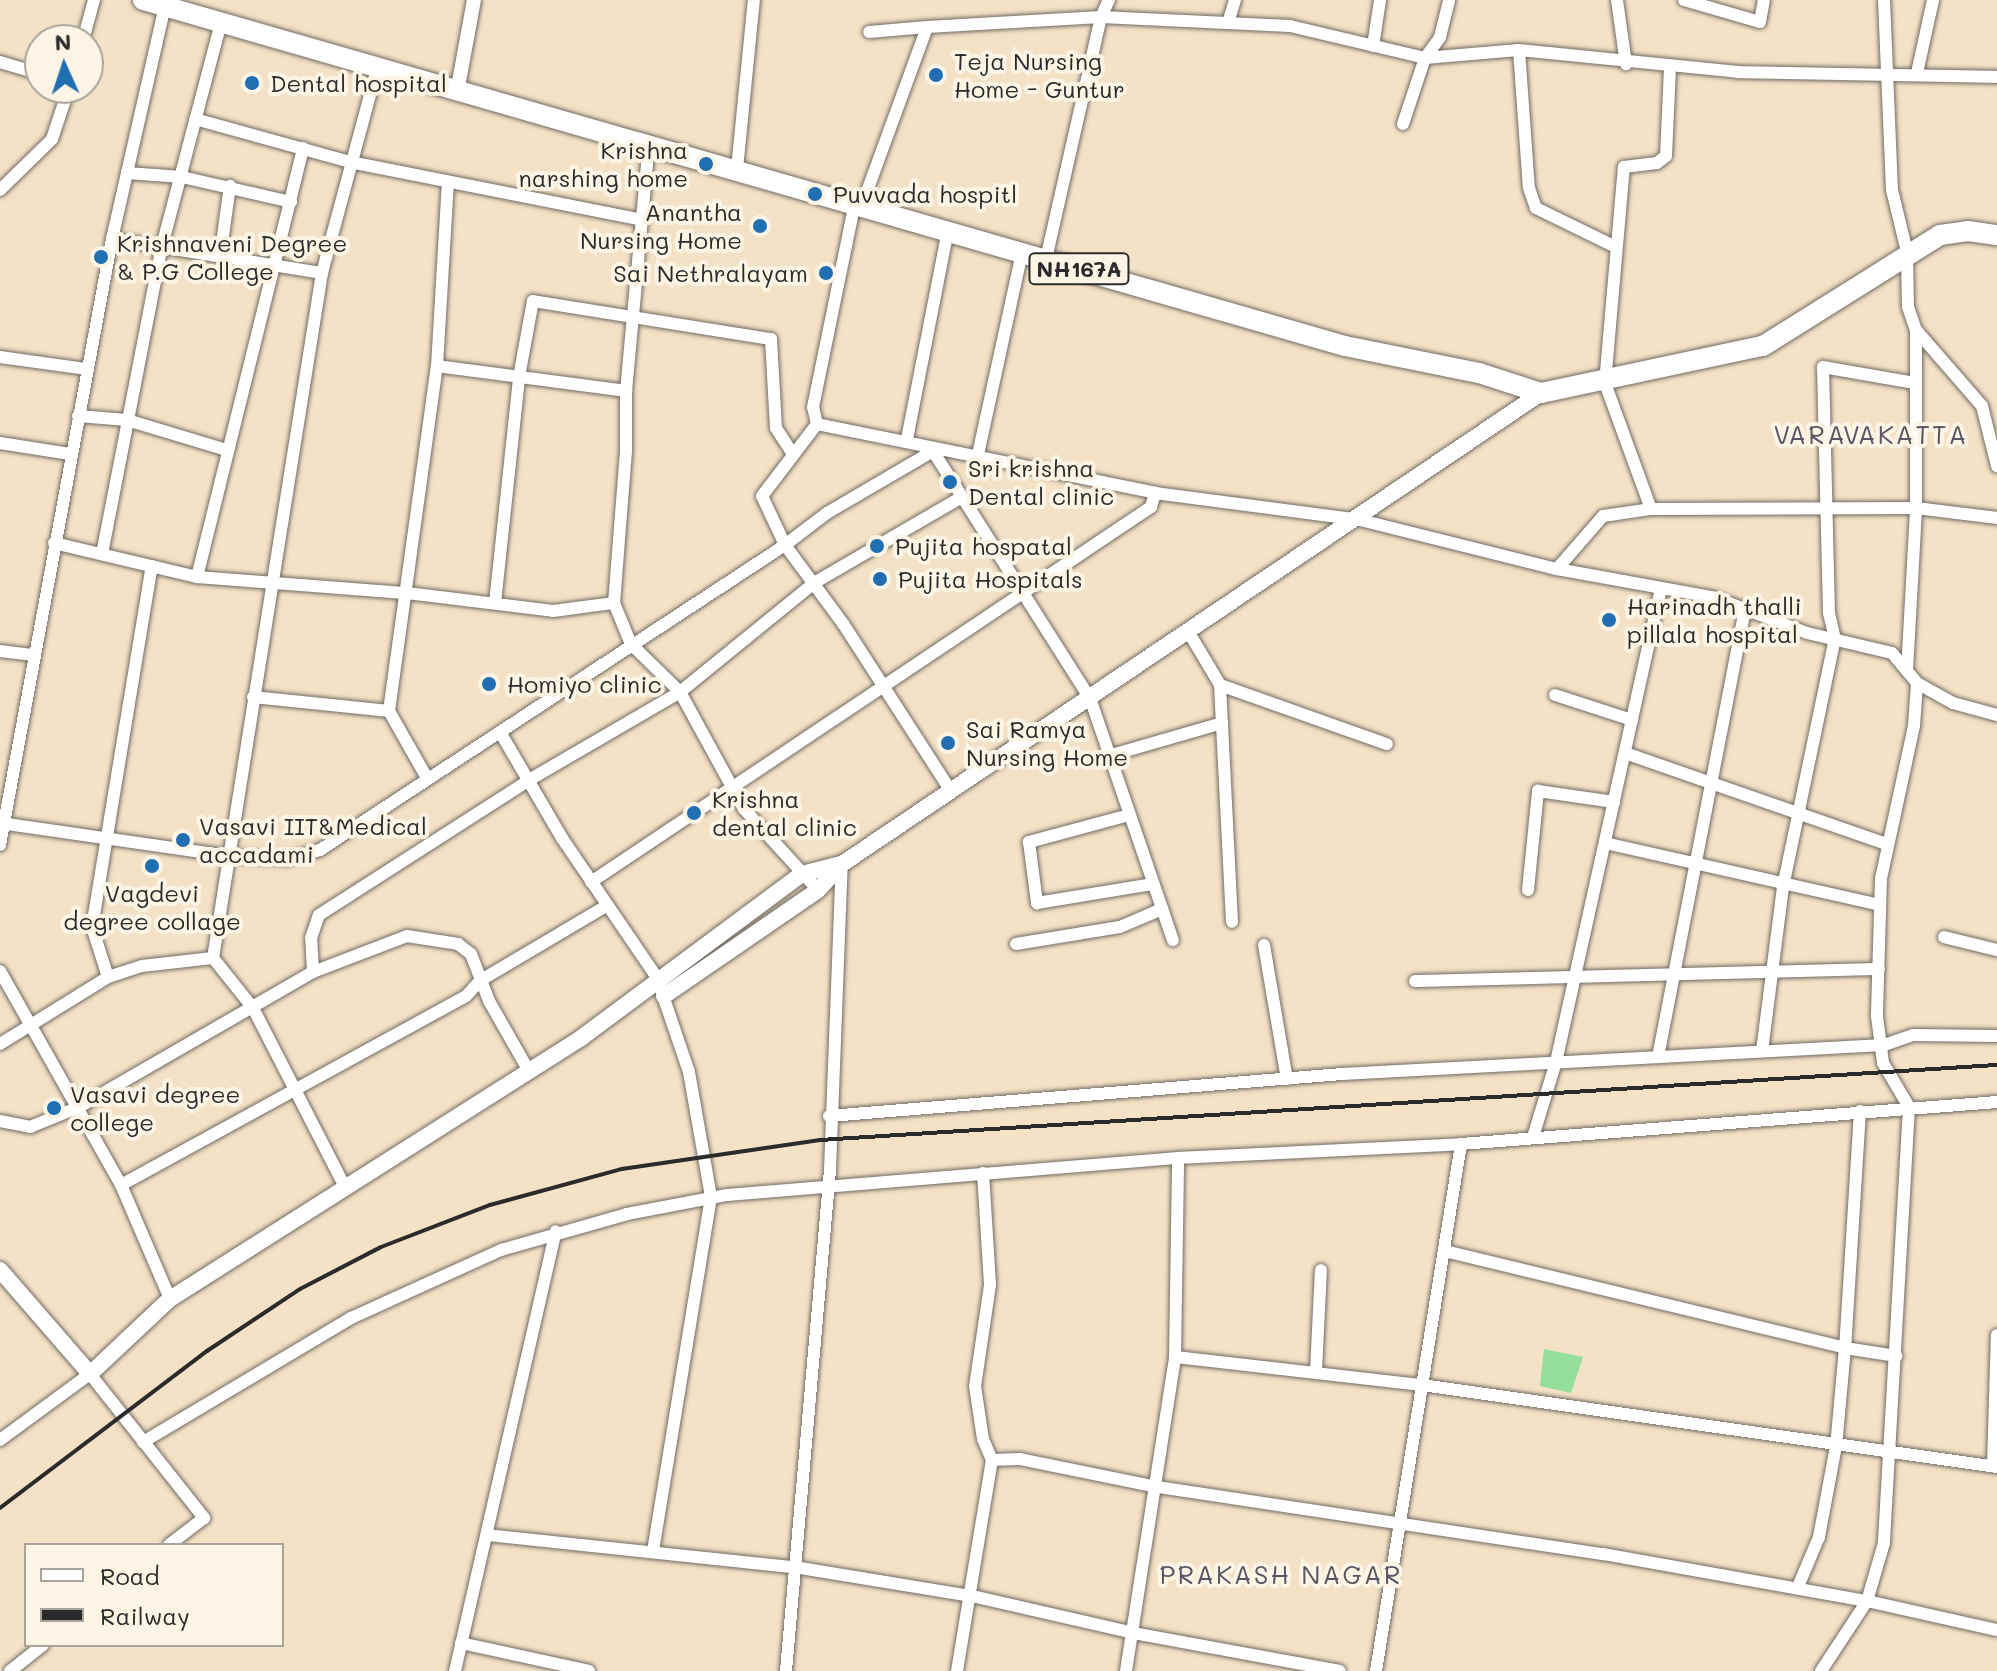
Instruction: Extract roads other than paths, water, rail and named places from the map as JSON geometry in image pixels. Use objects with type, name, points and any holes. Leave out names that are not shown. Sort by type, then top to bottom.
[{"type":"highway","name":"NH167A","points":[[143,0],[458,87],[1345,346],[1479,373],[1541,393],[1605,383],[1763,346],[1907,252],[1940,235],[1968,231],[1997,235]]},
{"type":"main road","points":[[664,996],[818,890],[842,864],[1188,631],[1360,520],[1541,393]]},
{"type":"main road","points":[[0,1270],[90,1374],[170,1299],[529,1071],[802,874],[842,864]]},
{"type":"street","points":[[87,24],[94,0]]},
{"type":"street","points":[[458,87],[474,0]]},
{"type":"street","points":[[737,169],[754,0]]},
{"type":"street","points":[[1046,259],[1101,17],[1109,0]]},
{"type":"street","points":[[1228,23],[1235,0]]},
{"type":"street","points":[[1373,46],[1380,0]]},
{"type":"street","points":[[1403,124],[1425,58],[1440,37],[1449,0]]},
{"type":"street","points":[[1617,0],[1626,64]]},
{"type":"street","points":[[1684,0],[1760,22],[1764,0]]},
{"type":"street","points":[[1884,0],[1892,190],[1907,252],[1908,307],[1916,330],[1916,508],[1907,671]]},
{"type":"street","points":[[1917,73],[1933,0]]},
{"type":"street","points":[[0,845],[112,239],[165,6]]},
{"type":"street","points":[[869,32],[1101,17],[1290,26],[1425,58],[1519,50],[1670,67],[1997,77]]},
{"type":"street","points":[[102,554],[162,246],[221,22]]},
{"type":"street","points":[[927,27],[859,204],[813,407],[817,424],[804,447],[792,453],[762,496],[785,545],[814,583],[951,791]]},
{"type":"street","points":[[1519,50],[1529,188],[1536,208],[1614,246]]},
{"type":"street","points":[[0,62],[24,69]]},
{"type":"street","points":[[345,1187],[253,1008],[213,958],[322,273],[378,65]]},
{"type":"street","points":[[1651,509],[1605,383],[1615,302],[1614,246],[1624,167],[1657,163],[1666,156],[1670,67]]},
{"type":"street","points":[[0,190],[52,139],[64,104]]},
{"type":"street","points":[[195,119],[350,162],[642,220]]},
{"type":"street","points":[[648,143],[626,391],[626,451],[614,603],[631,644],[680,692],[744,809],[818,890]]},
{"type":"street","points":[[197,577],[303,148]]},
{"type":"street","points":[[127,173],[182,177],[291,202]]},
{"type":"street","points":[[427,778],[389,711],[437,366],[448,182]]},
{"type":"street","points":[[220,257],[230,186]]},
{"type":"street","points":[[907,439],[948,230]]},
{"type":"street","points":[[112,239],[322,273]]},
{"type":"street","points":[[977,459],[1022,252]]},
{"type":"street","points":[[495,603],[519,377],[533,301],[771,339],[776,428],[792,453]]},
{"type":"street","points":[[1916,330],[1982,406],[1997,466]]},
{"type":"street","points":[[0,357],[87,369]]},
{"type":"street","points":[[437,366],[626,391]]},
{"type":"street","points":[[1762,1051],[1783,887],[1835,639],[1829,613],[1823,367],[1915,383]]},
{"type":"street","points":[[1982,406],[1997,408]]},
{"type":"street","points":[[78,416],[127,420],[227,450]]},
{"type":"street","points":[[817,424],[907,439],[933,451],[1155,493],[1360,520],[1557,569],[1716,598],[1835,639],[1892,653],[1917,683],[1953,703],[1997,715]]},
{"type":"street","points":[[0,443],[70,454]]},
{"type":"street","points":[[933,451],[1090,698],[1173,940]]},
{"type":"street","points":[[2,823],[230,856],[288,859],[320,850],[785,545],[827,513],[933,451]]},
{"type":"street","points":[[591,882],[1151,507],[1155,493]]},
{"type":"street","points":[[313,972],[311,938],[319,915],[529,780],[680,692],[814,583],[962,497]]},
{"type":"street","points":[[1557,569],[1603,516],[1651,509],[1916,508],[1997,518]]},
{"type":"street","points":[[54,543],[197,577],[270,585],[407,593],[553,611],[614,603]]},
{"type":"street","points":[[108,977],[92,927],[104,839],[152,566]]},
{"type":"street","points":[[1533,1137],[1556,1062],[1661,588]]},
{"type":"street","points":[[1658,1057],[1670,973],[1745,609]]},
{"type":"street","points":[[1188,631],[1220,685],[1232,922]]},
{"type":"street","points":[[0,651],[34,655]]},
{"type":"street","points":[[1821,1671],[1867,1601],[1884,1543],[1909,1107],[1883,1063],[1884,1045],[1877,1016],[1880,905],[1886,844],[1914,726],[1917,683]]},
{"type":"street","points":[[1220,685],[1387,744]]},
{"type":"street","points":[[1555,695],[1632,720]]},
{"type":"street","points":[[253,697],[389,711]]},
{"type":"street","points":[[1108,756],[1222,723]]},
{"type":"street","points":[[500,732],[606,906],[657,978],[689,1072],[711,1197],[653,1552]]},
{"type":"street","points":[[1625,753],[1798,816],[1886,844]]},
{"type":"street","points":[[1528,890],[1538,791],[1614,802]]},
{"type":"street","points":[[1129,815],[1029,842],[1037,903],[1153,884]]},
{"type":"street","points":[[1605,843],[1783,887],[1880,905]]},
{"type":"street","points":[[786,1671],[828,1186],[842,864]]},
{"type":"street","points":[[121,1185],[466,996],[481,980],[606,906]]},
{"type":"street","points":[[1016,944],[1120,927],[1162,909]]},
{"type":"street","points":[[0,1121],[30,1127],[79,1107],[313,972],[407,936],[458,944],[471,954],[481,980],[529,1071]]},
{"type":"street","points":[[1944,937],[1997,950]]},
{"type":"street","points":[[1264,945],[1287,1079]]},
{"type":"street","points":[[0,1044],[108,977],[142,966],[213,958]]},
{"type":"street","points":[[1415,981],[1574,981],[1670,973],[1879,969]]},
{"type":"street","points":[[0,971],[34,1024],[121,1185],[170,1299]]},
{"type":"street","points":[[829,1116],[1287,1079],[1884,1045],[1913,1035],[1997,1036]]},
{"type":"street","points":[[143,1442],[351,1318],[488,1255],[556,1231],[711,1197],[1178,1158],[1461,1144],[1997,1102]]},
{"type":"street","points":[[1797,1589],[1819,1537],[1836,1446],[1860,1111]]},
{"type":"street","points":[[1376,1671],[1461,1144]]},
{"type":"street","points":[[1126,1671],[1158,1487],[1175,1357],[1178,1158]]},
{"type":"street","points":[[957,1671],[972,1596],[992,1460],[983,1439],[975,1386],[990,1285],[983,1173]]},
{"type":"street","points":[[455,1671],[556,1231]]},
{"type":"street","points":[[1445,1251],[1845,1348],[1896,1356]]},
{"type":"street","points":[[1316,1371],[1321,1270]]},
{"type":"street","points":[[1175,1357],[1422,1385],[1836,1446],[1995,1466],[1997,1335]]},
{"type":"street","points":[[0,1440],[90,1374],[204,1518],[172,1543]]},
{"type":"street","points":[[992,1460],[1020,1459],[1158,1487],[1797,1589],[1997,1630]]},
{"type":"street","points":[[487,1535],[794,1567],[972,1596],[1133,1633],[1340,1671]]},
{"type":"street","points":[[461,1643],[589,1671]]},
{"type":"street","points":[[10,1671],[40,1647]]},
{"type":"railway","points":[[0,1508],[207,1351],[300,1289],[381,1247],[490,1205],[622,1169],[820,1140],[1997,1065]]},
{"type":"place","name":"Teja Nursing Home - Guntur","points":[[936,75]]},
{"type":"place","name":"Dental hospital","points":[[252,83]]},
{"type":"place","name":"Krishna narshing home","points":[[706,164]]},
{"type":"place","name":"Puvvada hospitl","points":[[815,194]]},
{"type":"place","name":"Anantha Nursing Home","points":[[760,226]]},
{"type":"place","name":"Krishnaveni Degree & P.G College","points":[[101,257]]},
{"type":"place","name":"Sai Nethralayam","points":[[826,273]]},
{"type":"place","name":"Sri krishna Dental clinic","points":[[950,482]]},
{"type":"place","name":"Pujita hospatal","points":[[877,546]]},
{"type":"place","name":"Pujita Hospitals","points":[[880,579]]},
{"type":"place","name":"Harinadh thalli pillala hospital","points":[[1609,620]]},
{"type":"place","name":"Homiyo clinic","points":[[489,684]]},
{"type":"place","name":"Sai Ramya Nursing Home","points":[[948,743]]},
{"type":"place","name":"Krishna dental clinic","points":[[694,813]]},
{"type":"place","name":"Vasavi IIT&Medical accadami","points":[[183,840]]},
{"type":"place","name":"Vagdevi degree collage","points":[[152,866]]},
{"type":"place","name":"Vasavi degree college","points":[[54,1108]]},
{"type":"district","name":"VARAVAKATTA","points":[[1871,435]]},
{"type":"district","name":"PRAKASH NAGAR","points":[[1281,1575]]}]
